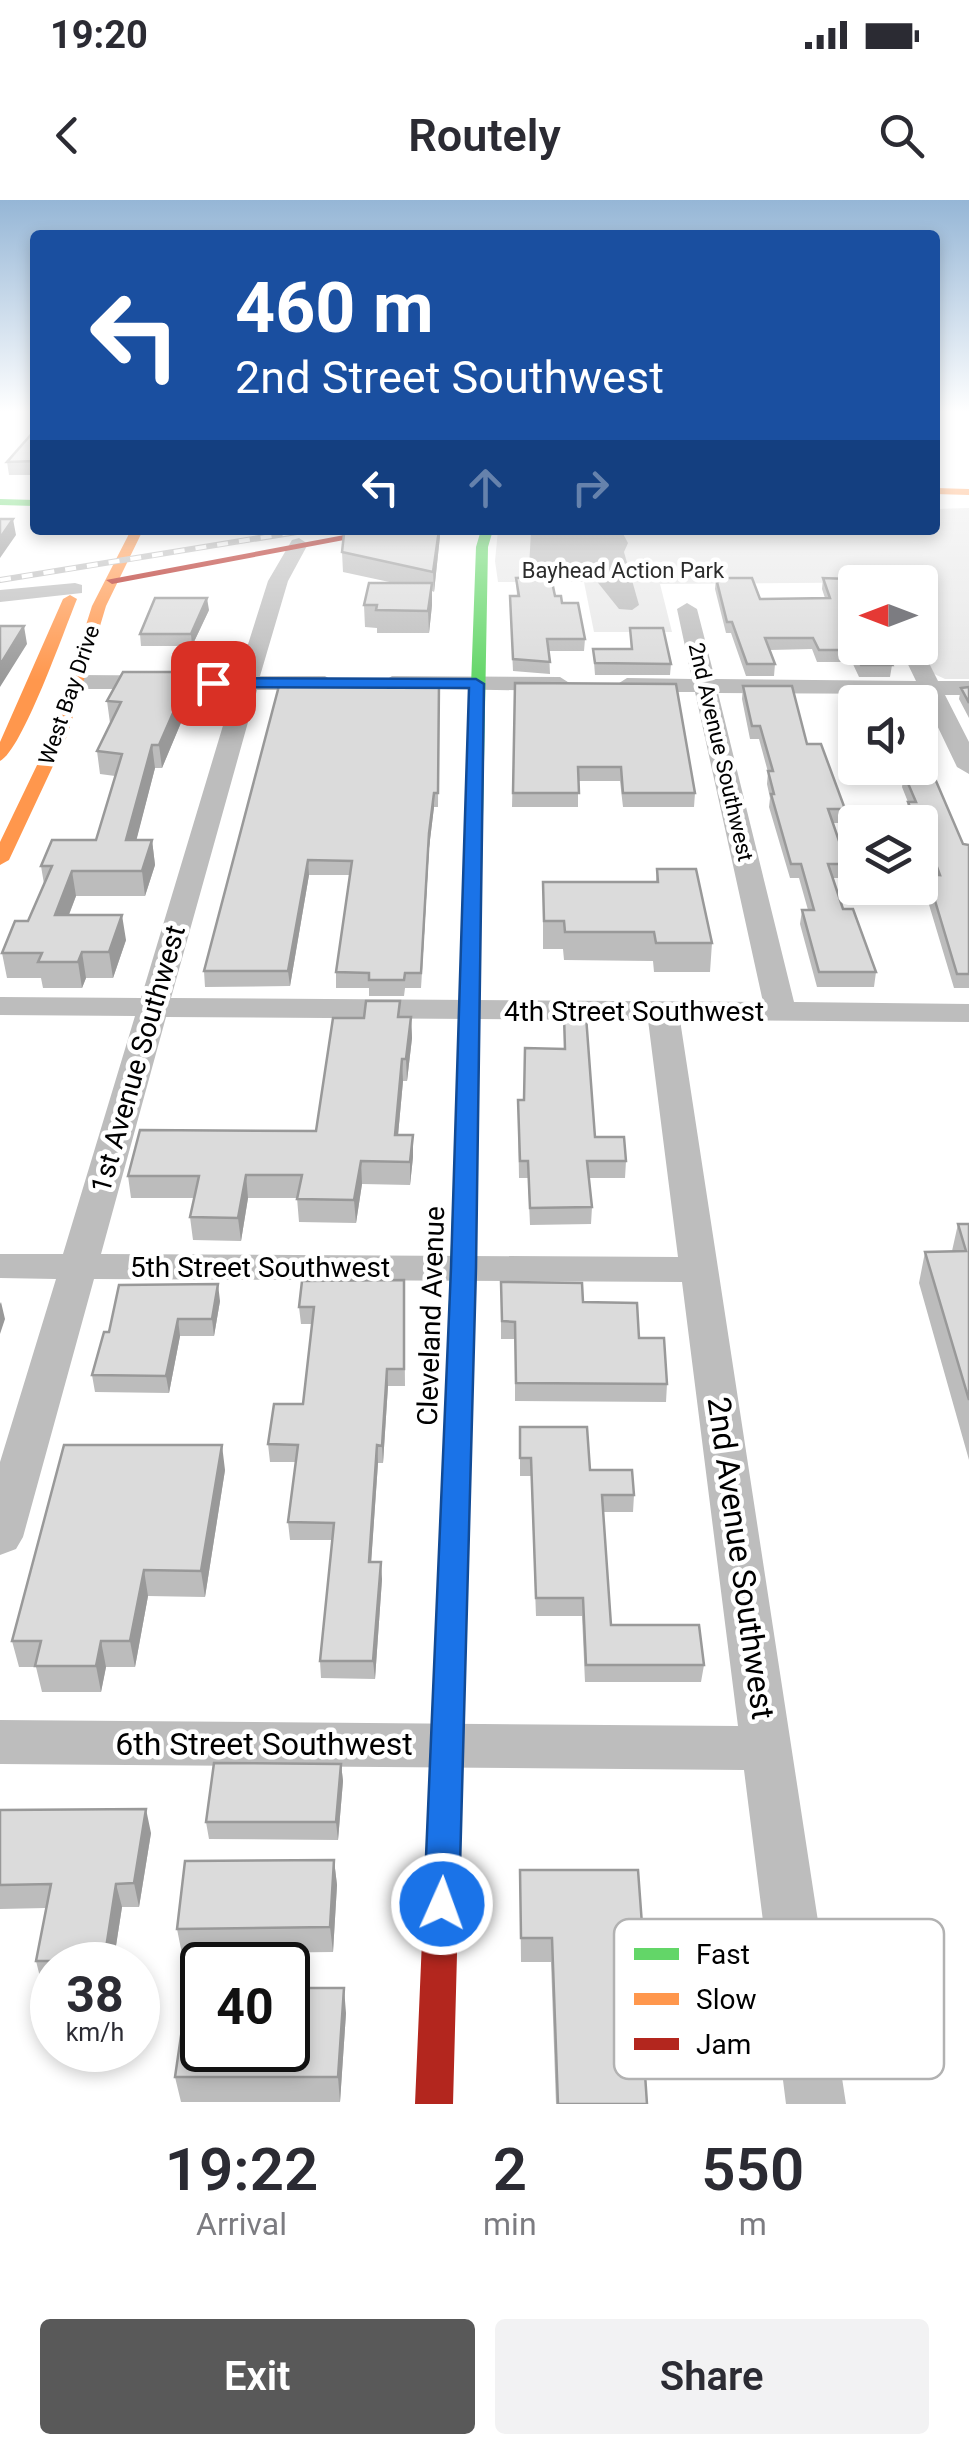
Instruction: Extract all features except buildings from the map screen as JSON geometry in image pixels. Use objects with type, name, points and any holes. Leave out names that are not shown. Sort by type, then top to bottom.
[{"type":"main road","points":[[0,502],[30,503]]},
{"type":"main road","points":[[940,502],[969,502]]},
{"type":"main road","name":"West Bay Drive","points":[[0,860],[59,736],[88,638],[134,535]]},
{"type":"main road","points":[[112,580],[358,535]]},
{"type":"main road","name":"Cleveland Avenue","points":[[434,2104],[463,1268],[481,535]]},
{"type":"main road","points":[[81,578],[90,597],[78,628],[88,638]]},
{"type":"main road","name":"West Bay Drive","points":[[0,756],[81,578]]},
{"type":"main road","points":[[55,632],[64,644],[56,672],[76,682]]},
{"type":"main road","points":[[21,716],[76,682]]},
{"type":"street","name":"1st Avenue Southwest","points":[[0,1537],[247,683],[278,581],[299,544]]},
{"type":"street","points":[[213,560],[266,561],[276,568],[278,581]]},
{"type":"street","points":[[0,596],[81,578]]},
{"type":"street","name":"2nd Avenue Southwest","points":[[687,608],[781,1012]]},
{"type":"street","points":[[76,682],[343,683]]},
{"type":"street","points":[[373,683],[838,687]]},
{"type":"street","points":[[938,688],[969,688]]},
{"type":"street","points":[[938,704],[969,767]]},
{"type":"street","name":"4th Street Southwest","points":[[0,1006],[969,1013]]},
{"type":"street","name":"2nd Avenue Southwest","points":[[664,1012],[791,1919]]},
{"type":"street","name":"5th Street Southwest","points":[[0,1266],[700,1270]]},
{"type":"street","name":"6th Street Southwest","points":[[0,1742],[768,1748]]},
{"type":"street","name":"2nd Avenue Southwest","points":[[813,2079],[816,2104]]},
{"type":"green space","name":"Bayhead Action Park","points":[[969,508],[969,679],[945,679],[930,672],[927,665],[938,665],[938,565],[838,565],[838,583],[660,584],[672,632],[594,632],[584,582],[498,582],[495,561],[498,535],[940,535],[940,509]]},
{"type":"shaded area","points":[[531,535],[624,535],[628,543],[624,552],[639,605],[632,610],[619,609],[595,579],[529,567]]},
{"type":"railway","points":[[0,580],[278,535]]},
{"type":"traffic: fast","points":[[0,502],[30,503]]},
{"type":"traffic: fast","points":[[460,1355],[482,547],[486,535]]},
{"type":"traffic: slow","points":[[0,860],[59,736],[99,606],[134,535]]},
{"type":"traffic: slow","points":[[0,756],[21,717],[70,599]]},
{"type":"traffic: jam","points":[[112,580],[363,535]]},
{"type":"traffic: jam","points":[[434,2104],[460,1355]]},
{"type":"route","points":[[213,683],[476,684],[463,1268],[442,1904]]}]
